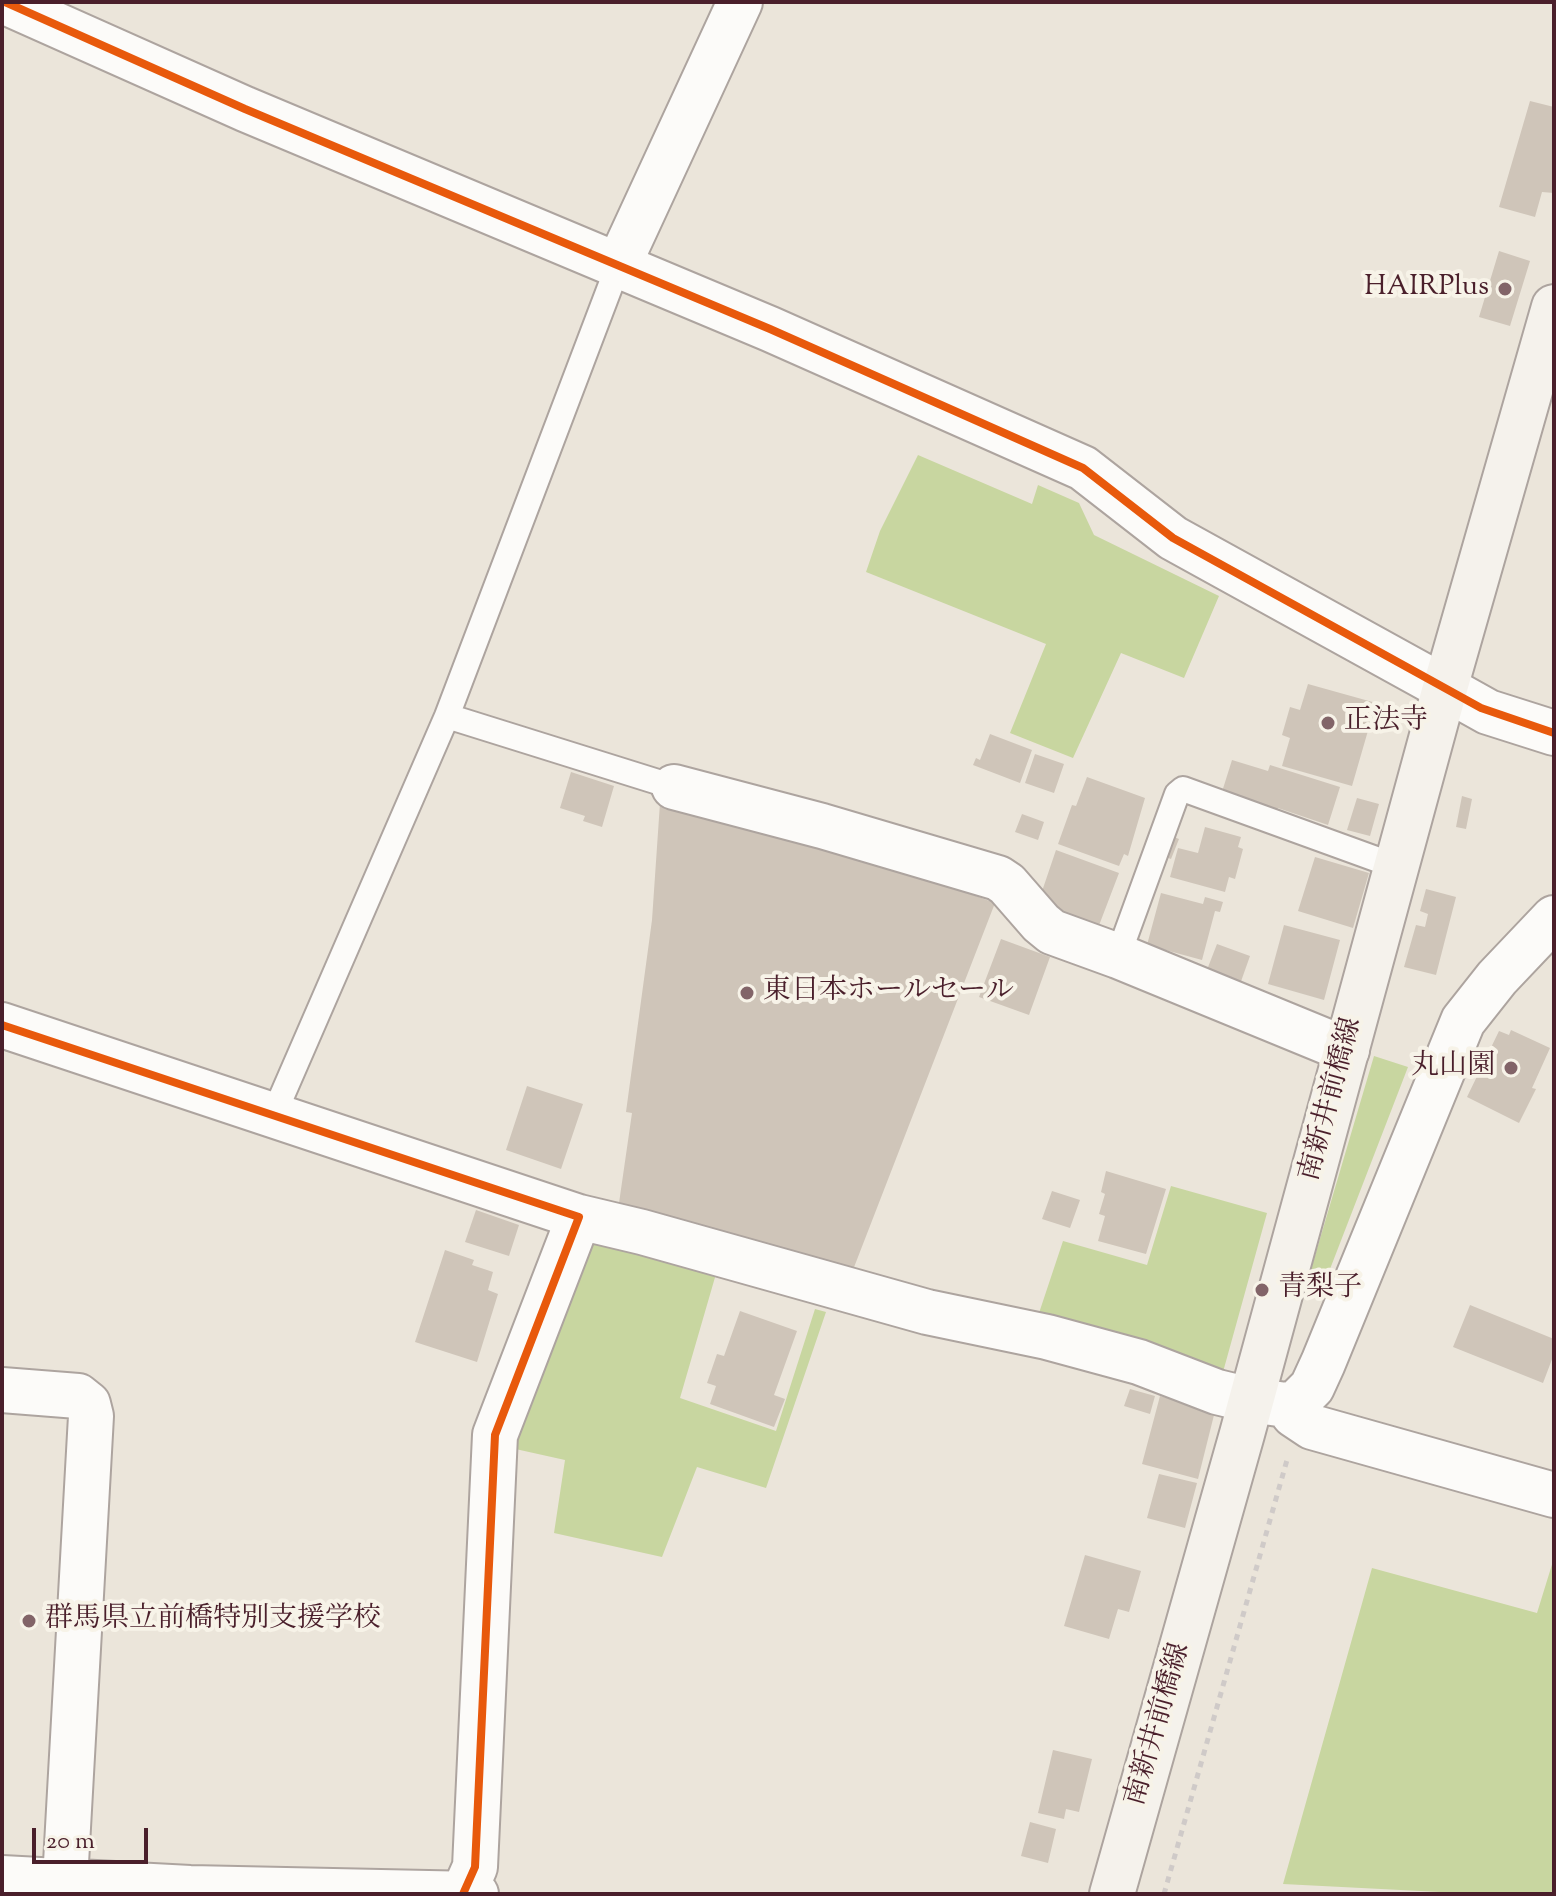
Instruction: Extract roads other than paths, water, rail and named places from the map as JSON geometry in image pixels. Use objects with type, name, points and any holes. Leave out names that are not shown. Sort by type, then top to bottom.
[{"type":"main road","name":"南新井前橋線","points":[[1112,1894],[1268,1403],[1347,1050],[1445,688],[1554,307]]},
{"type":"street","points":[[5,2],[245,109],[770,329],[1083,468],[1173,538],[1488,712],[1554,733]]},
{"type":"street","points":[[618,266],[740,2]]},
{"type":"street","points":[[674,787],[822,826],[998,878],[1052,932],[1347,1050]]},
{"type":"street","points":[[1268,1403],[1297,1402],[1312,1387],[1463,1021],[1497,978],[1554,918]]},
{"type":"street","points":[[2,1025],[579,1217],[927,1312],[1047,1337],[1139,1362],[1217,1392],[1268,1403],[1312,1427],[1554,1495]]},
{"type":"street","points":[[463,1894],[475,1867],[495,1435],[579,1217]]},
{"type":"street","points":[[2,1390],[78,1396],[88,1404],[91,1416],[65,1881]]},
{"type":"street","points":[[2,1878],[190,1888],[476,1894]]},
{"type":"lane","points":[[274,1114],[447,716],[618,266]]},
{"type":"lane","points":[[447,716],[674,787]]},
{"type":"lane","points":[[1118,956],[1177,794],[1183,789],[1398,867]]},
{"type":"place","name":"HAIRPlus","points":[[1505,289]]},
{"type":"place","name":"正法寺","points":[[1328,723]]},
{"type":"place","name":"東日本ホールセール","points":[[747,993]]},
{"type":"place","name":"丸山園","points":[[1511,1068]]},
{"type":"place","name":"青梨子","points":[[1262,1290]]},
{"type":"place","name":"群馬県立前橋特別支援学校","points":[[29,1621]]}]
